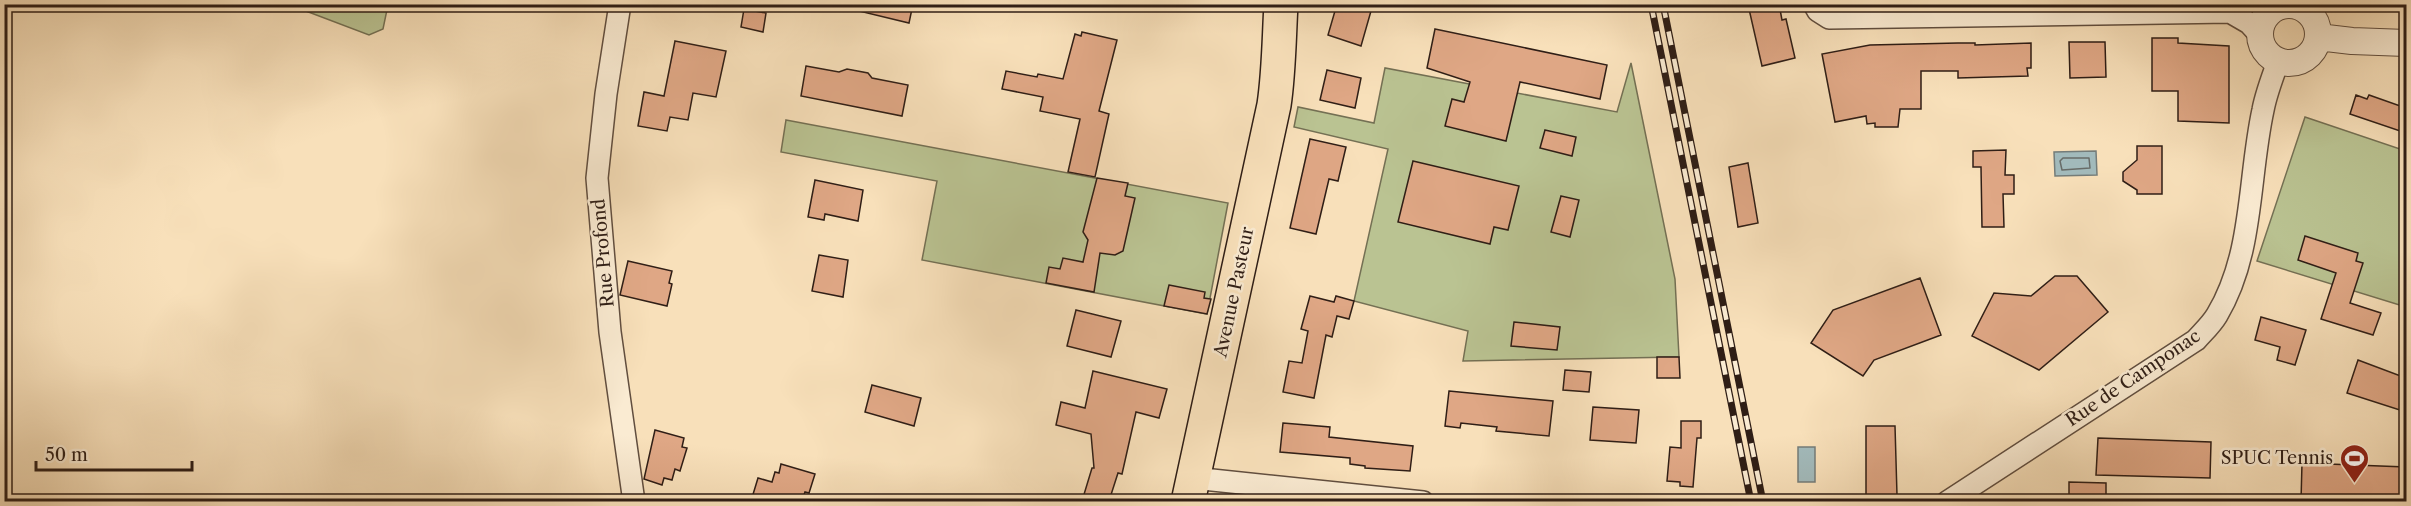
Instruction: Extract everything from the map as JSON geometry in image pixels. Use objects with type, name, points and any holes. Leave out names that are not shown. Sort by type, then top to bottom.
[{"type":"main road","name":"Avenue Pasteur","points":[[1191,490],[1277,83],[1281,4]]},
{"type":"main road","name":"Avenue Pasteur","points":[[1277,83],[1289,58],[1293,4]]},
{"type":"street","name":"Rue Profond","points":[[620,4],[606,94],[597,178],[610,332],[634,501]]},
{"type":"street","points":[[1814,4],[1818,11],[1829,18],[2230,12],[2249,23],[2259,34],[2264,51],[2278,62],[2287,64],[2304,59],[2316,46],[2318,37],[2314,19],[2308,12],[2292,5],[2273,7],[2263,19],[2259,34]]},
{"type":"street","points":[[2318,37],[2406,43]]},
{"type":"street","name":"Rue de Camponac","points":[[1947,501],[2196,340],[2209,327],[2227,295],[2240,257],[2247,225],[2263,110],[2278,62]]},
{"type":"street","points":[[1191,490],[1423,501]]},
{"type":"green space","points":[[388,4],[383,29],[369,35],[290,5]]},
{"type":"green space","points":[[1631,63],[1675,279],[1679,357],[1463,361],[1468,331],[1354,301],[1388,149],[1294,127],[1298,107],[1374,123],[1385,68],[1617,112]]},
{"type":"green space","points":[[2305,117],[2406,151],[2406,307],[2257,261]]},
{"type":"green space","points":[[786,120],[1228,203],[1207,314],[922,260],[937,181],[781,152]]},
{"type":"water","points":[[2096,151],[2097,175],[2055,176],[2054,152]]},
{"type":"water","points":[[1798,447],[1815,447],[1815,482],[1798,482]]},
{"type":"building","points":[[860,4],[913,4],[909,23],[859,11]]},
{"type":"building","points":[[1337,4],[1373,4],[1361,46],[1328,35]]},
{"type":"building","points":[[1768,4],[1779,4],[1782,20],[1786,19],[1795,58],[1762,66],[1749,9]]},
{"type":"building","points":[[744,9],[766,13],[763,32],[741,27]]},
{"type":"building","points":[[1435,29],[1607,65],[1600,99],[1520,82],[1506,141],[1445,126],[1452,99],[1464,102],[1470,82],[1427,68]]},
{"type":"building","points":[[1082,32],[1117,40],[1099,111],[1109,114],[1095,177],[1068,172],[1080,119],[1040,111],[1043,97],[1002,89],[1006,71],[1063,79],[1075,34],[1081,36]]},
{"type":"building","points":[[2152,38],[2178,38],[2178,43],[2229,46],[2229,123],[2178,121],[2178,91],[2152,91]]},
{"type":"building","points":[[675,41],[726,51],[716,97],[693,93],[688,120],[670,117],[667,131],[638,126],[644,92],[664,96]]},
{"type":"building","points":[[2069,42],[2105,42],[2106,77],[2070,78]]},
{"type":"building","points":[[1975,43],[1975,45],[2031,43],[2031,68],[2027,68],[2028,76],[1958,78],[1958,71],[1921,71],[1921,109],[1900,109],[1898,127],[1875,127],[1875,123],[1867,124],[1866,116],[1835,122],[1822,54],[1870,45]]},
{"type":"building","points":[[806,66],[839,72],[847,69],[868,73],[872,78],[908,85],[902,116],[801,96]]},
{"type":"building","points":[[1327,70],[1361,78],[1355,108],[1320,100]]},
{"type":"building","points":[[2356,95],[2367,99],[2369,95],[2406,108],[2406,133],[2350,114]]},
{"type":"building","points":[[1545,130],[1576,137],[1572,156],[1540,148]]},
{"type":"building","points":[[1310,139],[1346,147],[1338,181],[1329,179],[1316,234],[1290,228]]},
{"type":"building","points":[[2137,146],[2162,146],[2162,194],[2137,194],[2137,190],[2123,181],[2123,172],[2137,160]]},
{"type":"building","points":[[2006,150],[2005,175],[2014,175],[2014,194],[2003,194],[2004,227],[1982,227],[1981,167],[1973,167],[1973,151]]},
{"type":"building","points":[[1413,161],[1519,186],[1508,230],[1494,227],[1490,244],[1398,222]]},
{"type":"building","points":[[1748,163],[1758,223],[1738,227],[1729,167]]},
{"type":"building","points":[[1097,178],[1128,183],[1125,196],[1135,198],[1123,251],[1115,255],[1100,253],[1094,292],[1046,283],[1049,267],[1060,269],[1063,258],[1083,262],[1088,240],[1083,232]]},
{"type":"building","points":[[815,180],[863,190],[858,221],[825,214],[824,220],[808,217]]},
{"type":"building","points":[[1561,196],[1579,200],[1570,237],[1551,232]]},
{"type":"building","points":[[2305,236],[2358,253],[2356,261],[2363,263],[2350,303],[2381,313],[2373,335],[2321,319],[2336,273],[2298,260]]},
{"type":"building","points":[[819,255],[848,260],[843,297],[812,291]]},
{"type":"building","points":[[628,261],[672,271],[669,283],[672,284],[667,306],[620,295]]},
{"type":"building","points":[[2055,276],[2077,276],[2108,312],[2039,370],[1972,336],[1994,293],[2031,296]]},
{"type":"building","points":[[1920,278],[1941,335],[1874,360],[1863,376],[1811,343],[1833,310]]},
{"type":"building","points":[[1169,285],[1205,292],[1204,298],[1211,299],[1207,314],[1164,306]]},
{"type":"building","points":[[1310,296],[1334,302],[1336,296],[1354,301],[1349,319],[1337,316],[1332,337],[1326,335],[1314,398],[1283,392],[1289,361],[1302,363],[1308,331],[1301,329]]},
{"type":"building","points":[[1076,310],[1121,321],[1111,357],[1067,346]]},
{"type":"building","points":[[2261,317],[2306,330],[2295,365],[2277,360],[2280,347],[2255,340]]},
{"type":"building","points":[[1514,322],[1560,327],[1557,350],[1511,346]]},
{"type":"building","points":[[1657,357],[1679,357],[1680,378],[1657,378]]},
{"type":"building","points":[[2358,360],[2406,378],[2406,412],[2347,393]]},
{"type":"building","points":[[1565,370],[1591,372],[1589,392],[1563,390]]},
{"type":"building","points":[[1093,371],[1167,389],[1159,418],[1136,412],[1122,474],[1118,473],[1109,501],[1082,501],[1092,468],[1094,468],[1091,434],[1056,425],[1061,402],[1085,408]]},
{"type":"building","points":[[872,385],[921,398],[914,426],[865,412]]},
{"type":"building","points":[[1449,391],[1553,401],[1549,436],[1496,431],[1497,427],[1461,423],[1460,428],[1445,426]]},
{"type":"building","points":[[1593,407],[1639,410],[1636,443],[1590,440]]},
{"type":"building","points":[[1681,421],[1701,421],[1701,438],[1697,438],[1693,487],[1680,486],[1680,482],[1667,481],[1670,447],[1681,448]]},
{"type":"building","points":[[1283,423],[1330,427],[1329,437],[1413,446],[1410,471],[1365,468],[1365,466],[1350,464],[1350,458],[1280,452]]},
{"type":"building","points":[[1866,426],[1895,426],[1897,495],[1866,495]]},
{"type":"building","points":[[655,430],[684,438],[682,447],[687,448],[680,471],[675,469],[672,480],[664,478],[662,485],[644,479]]},
{"type":"building","points":[[2098,438],[2211,442],[2210,478],[2096,475]]},
{"type":"building","name":"SPUC Tennis","points":[[2302,463],[2406,467],[2406,501],[2301,501]]},
{"type":"building","points":[[781,464],[815,474],[809,493],[805,492],[802,501],[788,498],[782,501],[751,501],[758,478],[772,482],[775,472],[779,473]]},
{"type":"building","points":[[2069,482],[2106,483],[2106,501],[2069,501]]},
{"type":"railway","points":[[1651,4],[1751,502]]},
{"type":"railway","points":[[1663,4],[1763,502]]},
{"type":"place","name":"SPUC Tennis","points":[[2354,484]]}]
